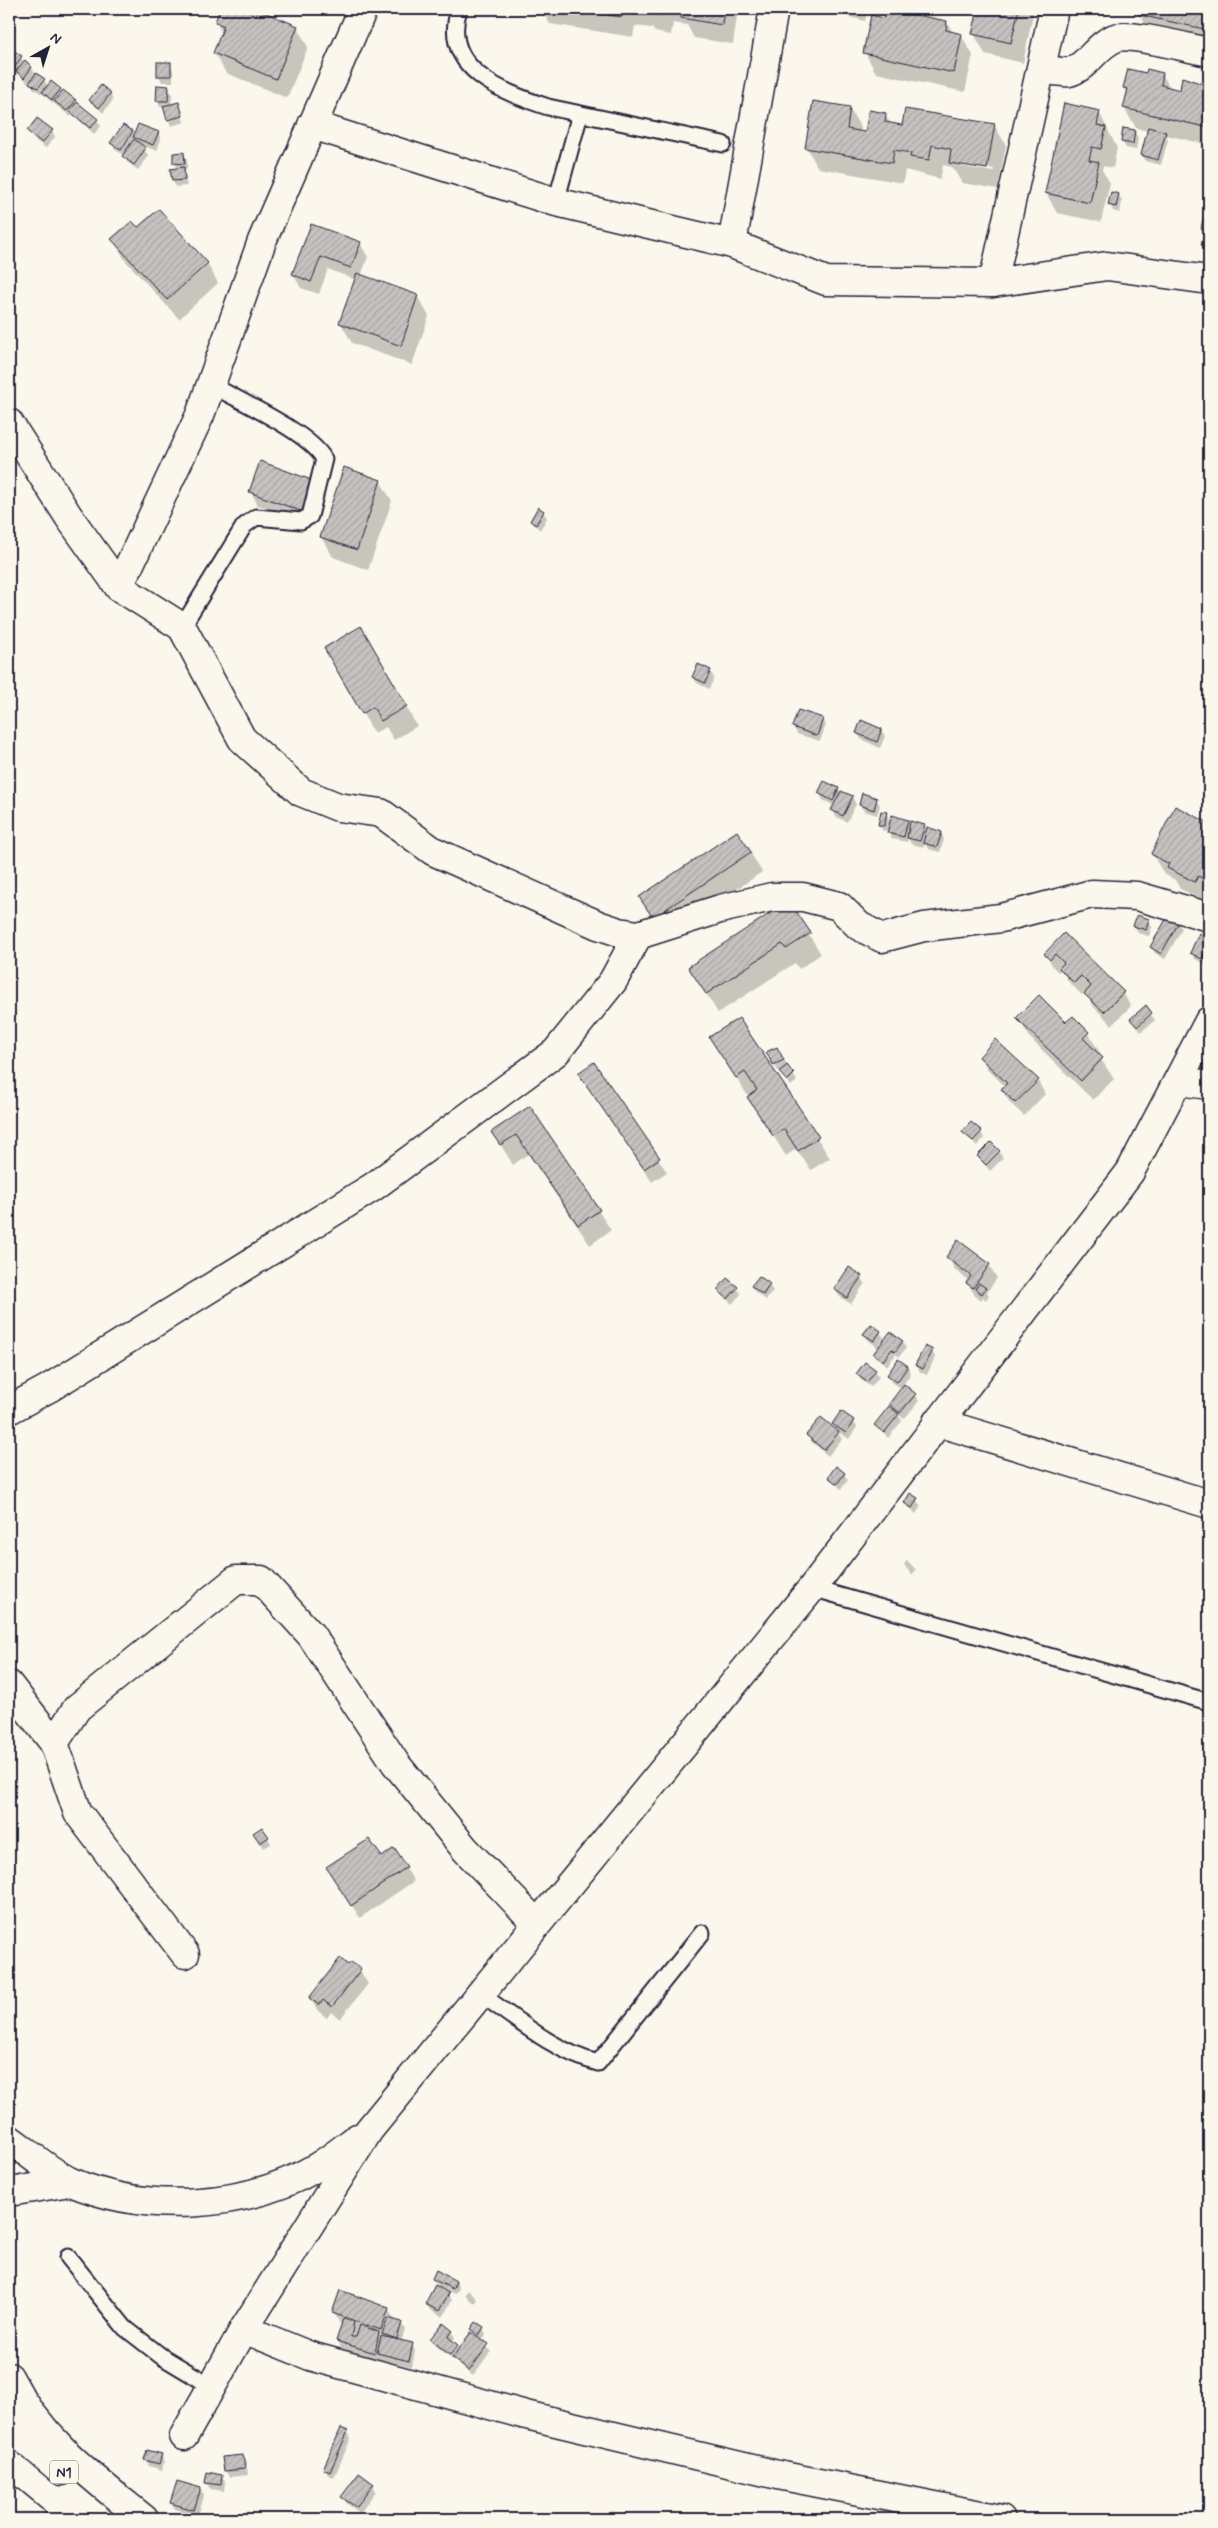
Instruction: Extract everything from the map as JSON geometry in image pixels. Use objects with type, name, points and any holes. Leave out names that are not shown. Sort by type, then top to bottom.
[{"type":"main road","points":[[119,587],[200,415],[262,240],[363,9]]},
{"type":"main road","points":[[732,244],[774,9]]},
{"type":"main road","points":[[994,284],[1054,9]]},
{"type":"main road","points":[[1042,69],[1068,72],[1082,65],[1101,46],[1116,37],[1135,38],[1209,52]]},
{"type":"main road","points":[[312,124],[556,202],[732,244],[826,282],[994,284],[1107,266],[1209,280]]},
{"type":"main road","points":[[9,423],[69,517],[119,587],[182,627],[242,739],[301,792],[338,807],[381,812],[433,851],[598,925],[638,935],[720,909],[772,898],[795,897],[839,906],[859,926],[882,938],[924,927],[1001,918],[1092,894],[1137,896],[1209,917]]},
{"type":"main road","points":[[9,1410],[57,1383],[373,1187],[556,1052],[613,981],[638,935]]},
{"type":"main road","points":[[184,2436],[244,2329],[368,2130],[812,1588],[937,1422],[1130,1172],[1209,1021]]},
{"type":"main road","points":[[1178,1081],[1209,1086]]},
{"type":"main road","points":[[937,1422],[1209,1504]]},
{"type":"main road","points":[[54,1743],[77,1708],[236,1580],[261,1580],[311,1636],[396,1764],[452,1834],[536,1923]]},
{"type":"main road","points":[[9,1684],[54,1743],[78,1813],[185,1954]]},
{"type":"main road","points":[[9,2139],[70,2182],[131,2200],[195,2204],[258,2192],[317,2168],[368,2130]]},
{"type":"main road","points":[[9,2192],[70,2182]]},
{"type":"main road","points":[[244,2329],[310,2356],[526,2416],[778,2475],[1001,2519]]},
{"type":"main road","points":[[9,2377],[24,2406],[63,2452],[144,2519]]},
{"type":"main road","name":"N1","points":[[9,2426],[118,2519]]},
{"type":"main road","points":[[9,2500],[32,2519]]},
{"type":"lane","points":[[459,9],[456,19],[456,43],[464,62],[479,76],[521,99],[580,114],[722,144]]},
{"type":"lane","points":[[556,202],[580,114]]},
{"type":"lane","points":[[182,627],[244,526],[256,517],[301,521],[310,516],[324,459],[316,448],[299,435],[210,384]]},
{"type":"lane","points":[[812,1588],[1209,1702]]},
{"type":"lane","points":[[479,1993],[543,2036],[584,2060],[598,2063],[702,1933]]},
{"type":"lane","points":[[68,2257],[125,2328],[161,2356],[211,2386]]},
{"type":"building","points":[[220,9],[256,9],[298,26],[276,79],[213,53],[224,26],[215,22]]},
{"type":"building","points":[[567,9],[623,9],[622,17]]},
{"type":"building","points":[[642,9],[661,9],[660,15],[642,13]]},
{"type":"building","points":[[683,9],[724,9],[722,25],[681,18]]},
{"type":"building","points":[[886,9],[947,21],[946,30],[962,34],[954,73],[863,53],[871,15],[884,18]]},
{"type":"building","points":[[971,9],[1019,9],[1011,43],[972,34],[977,14],[970,12]]},
{"type":"building","points":[[1140,9],[1209,9],[1209,30],[1139,15]]},
{"type":"building","points":[[10,48],[22,56],[13,70],[9,67]]},
{"type":"building","points":[[25,60],[32,67],[24,78],[16,71]]},
{"type":"building","points":[[157,62],[171,62],[171,76],[157,76]]},
{"type":"building","points":[[1128,69],[1146,73],[1147,69],[1163,73],[1161,85],[1180,90],[1182,77],[1209,86],[1209,108],[1205,127],[1123,108],[1128,89],[1123,88]]},
{"type":"building","points":[[36,73],[45,79],[38,88],[29,83]]},
{"type":"building","points":[[51,81],[61,89],[52,100],[42,92]]},
{"type":"building","points":[[101,85],[111,93],[99,108],[89,100]]},
{"type":"building","points":[[157,85],[169,86],[168,101],[156,101]]},
{"type":"building","points":[[63,90],[76,100],[67,111],[54,101]]},
{"type":"building","points":[[813,101],[850,107],[847,129],[865,132],[869,110],[886,113],[885,122],[902,125],[905,109],[995,124],[987,169],[949,163],[951,149],[932,145],[929,160],[910,157],[911,153],[894,150],[892,163],[805,148]]},
{"type":"building","points":[[77,102],[98,119],[90,128],[69,111]]},
{"type":"building","points":[[179,102],[183,116],[167,120],[163,106]]},
{"type":"building","points":[[1064,103],[1100,111],[1097,125],[1106,127],[1101,149],[1092,147],[1089,160],[1099,162],[1090,203],[1045,193]]},
{"type":"building","points":[[37,118],[53,130],[42,143],[27,131]]},
{"type":"building","points":[[138,124],[159,132],[153,145],[133,137]]},
{"type":"building","points":[[123,125],[133,131],[121,150],[110,143]]},
{"type":"building","points":[[1148,127],[1166,132],[1158,160],[1141,155]]},
{"type":"building","points":[[1123,128],[1135,130],[1133,144],[1121,142]]},
{"type":"building","points":[[134,139],[146,148],[134,165],[122,156]]},
{"type":"building","points":[[184,152],[185,164],[173,163],[173,153]]},
{"type":"building","points":[[184,167],[185,180],[172,181],[170,169]]},
{"type":"building","points":[[1209,188],[1209,247],[1201,245],[1205,229],[1201,229]]},
{"type":"building","points":[[1111,192],[1119,194],[1116,207],[1108,205]]},
{"type":"building","points":[[159,209],[208,263],[167,300],[111,239],[132,221],[138,227]]},
{"type":"building","points":[[311,224],[361,242],[351,268],[321,257],[311,282],[292,274]]},
{"type":"building","points":[[357,273],[418,295],[401,346],[339,323]]},
{"type":"building","points":[[260,461],[317,482],[306,513],[249,492]]},
{"type":"building","points":[[344,467],[381,480],[357,550],[320,537]]},
{"type":"building","points":[[538,507],[544,511],[536,525],[530,521]]},
{"type":"building","points":[[361,626],[407,706],[381,721],[373,707],[362,714],[324,648]]},
{"type":"building","points":[[698,664],[711,670],[705,683],[692,677]]},
{"type":"building","points":[[798,710],[823,718],[817,736],[792,727]]},
{"type":"building","points":[[861,720],[882,729],[877,742],[856,733]]},
{"type":"building","points":[[824,781],[839,788],[833,801],[818,793]]},
{"type":"building","points":[[841,791],[853,796],[843,816],[831,810]]},
{"type":"building","points":[[862,793],[877,798],[874,810],[859,805]]},
{"type":"building","points":[[1175,806],[1209,823],[1209,882],[1198,876],[1195,882],[1167,868],[1169,864],[1151,854]]},
{"type":"building","points":[[881,811],[887,812],[884,826],[878,825]]},
{"type":"building","points":[[892,815],[908,820],[904,837],[887,833]]},
{"type":"building","points":[[910,821],[925,825],[920,841],[907,838]]},
{"type":"building","points":[[927,827],[942,832],[937,847],[923,843]]},
{"type":"building","points":[[737,831],[751,852],[653,918],[639,897]]},
{"type":"building","points":[[789,901],[811,933],[786,949],[782,944],[706,994],[688,967]]},
{"type":"building","points":[[1137,915],[1149,919],[1146,930],[1133,926]]},
{"type":"building","points":[[1168,916],[1179,922],[1161,954],[1150,947]]},
{"type":"building","points":[[1064,933],[1124,992],[1104,1012],[1084,994],[1091,986],[1081,976],[1074,983],[1059,968],[1064,963],[1055,954],[1050,960],[1044,954]]},
{"type":"building","points":[[1199,933],[1209,938],[1202,959],[1190,953]]},
{"type":"building","points":[[1039,995],[1066,1022],[1073,1016],[1089,1032],[1083,1038],[1103,1058],[1081,1081],[1016,1018]]},
{"type":"building","points":[[1146,1005],[1152,1013],[1137,1027],[1130,1019]]},
{"type":"building","points":[[739,1018],[819,1137],[798,1151],[784,1129],[773,1136],[747,1097],[757,1090],[745,1072],[736,1078],[709,1037]]},
{"type":"building","points":[[995,1039],[1039,1080],[1015,1103],[1001,1089],[1007,1083],[979,1057]]},
{"type":"building","points":[[777,1047],[784,1060],[773,1065],[766,1052]]},
{"type":"building","points":[[594,1062],[660,1158],[644,1169],[578,1073]]},
{"type":"building","points":[[787,1065],[794,1074],[787,1081],[779,1072]]},
{"type":"building","points":[[530,1106],[600,1210],[578,1225],[516,1135],[500,1145],[491,1132]]},
{"type":"building","points":[[971,1122],[982,1131],[973,1141],[962,1132]]},
{"type":"building","points":[[991,1142],[1000,1151],[986,1165],[977,1156]]},
{"type":"building","points":[[958,1240],[990,1264],[973,1288],[966,1283],[971,1276],[946,1257]]},
{"type":"building","points":[[849,1267],[862,1276],[847,1298],[834,1289]]},
{"type":"building","points":[[759,1276],[770,1284],[763,1295],[751,1286]]},
{"type":"building","points":[[727,1278],[738,1287],[728,1299],[717,1290]]},
{"type":"building","points":[[979,1283],[986,1288],[982,1294],[975,1289]]},
{"type":"building","points":[[871,1324],[881,1331],[874,1341],[863,1334]]},
{"type":"building","points":[[890,1332],[903,1341],[895,1352],[892,1349],[883,1361],[873,1354]]},
{"type":"building","points":[[925,1346],[933,1350],[923,1369],[915,1365]]},
{"type":"building","points":[[898,1359],[908,1366],[897,1382],[887,1375]]},
{"type":"building","points":[[865,1362],[876,1370],[867,1382],[856,1374]]},
{"type":"building","points":[[904,1384],[916,1394],[900,1413],[889,1404]]},
{"type":"building","points":[[889,1406],[899,1414],[884,1433],[874,1425]]},
{"type":"building","points":[[841,1411],[854,1420],[846,1433],[832,1424]]},
{"type":"building","points":[[821,1417],[839,1432],[824,1450],[806,1435]]},
{"type":"building","points":[[836,1466],[845,1473],[837,1484],[828,1477]]},
{"type":"building","points":[[910,1493],[918,1498],[912,1508],[904,1503]]},
{"type":"building","points":[[262,1827],[269,1837],[260,1843],[253,1833]]},
{"type":"building","points":[[369,1839],[382,1857],[394,1848],[407,1867],[351,1906],[326,1867]]},
{"type":"building","points":[[340,1958],[348,1965],[351,1962],[361,1969],[332,2007],[323,2000],[319,2005],[309,1998]]},
{"type":"building","points":[[436,2270],[456,2281],[453,2289],[432,2279]]},
{"type":"building","points":[[435,2285],[449,2293],[439,2311],[425,2304]]},
{"type":"building","points":[[340,2290],[389,2308],[381,2330],[332,2313]]},
{"type":"building","points":[[388,2318],[402,2322],[397,2339],[382,2334]]},
{"type":"building","points":[[343,2319],[354,2322],[351,2337],[356,2337],[360,2325],[379,2332],[375,2353],[336,2341]]},
{"type":"building","points":[[476,2322],[484,2327],[479,2335],[471,2329]]},
{"type":"building","points":[[443,2323],[453,2331],[448,2337],[458,2345],[450,2355],[430,2339]]},
{"type":"building","points":[[471,2332],[489,2344],[469,2371],[452,2358]]},
{"type":"building","points":[[381,2336],[413,2343],[409,2361],[377,2353]]},
{"type":"building","points":[[341,2428],[348,2431],[330,2472],[323,2469]]},
{"type":"building","points":[[147,2450],[162,2454],[159,2464],[144,2460]]},
{"type":"building","points":[[243,2455],[245,2469],[224,2471],[222,2457]]},
{"type":"building","points":[[207,2472],[222,2475],[221,2485],[205,2483]]},
{"type":"building","points":[[359,2473],[374,2484],[356,2507],[341,2497]]},
{"type":"building","points":[[177,2481],[201,2488],[194,2510],[170,2503]]}]
